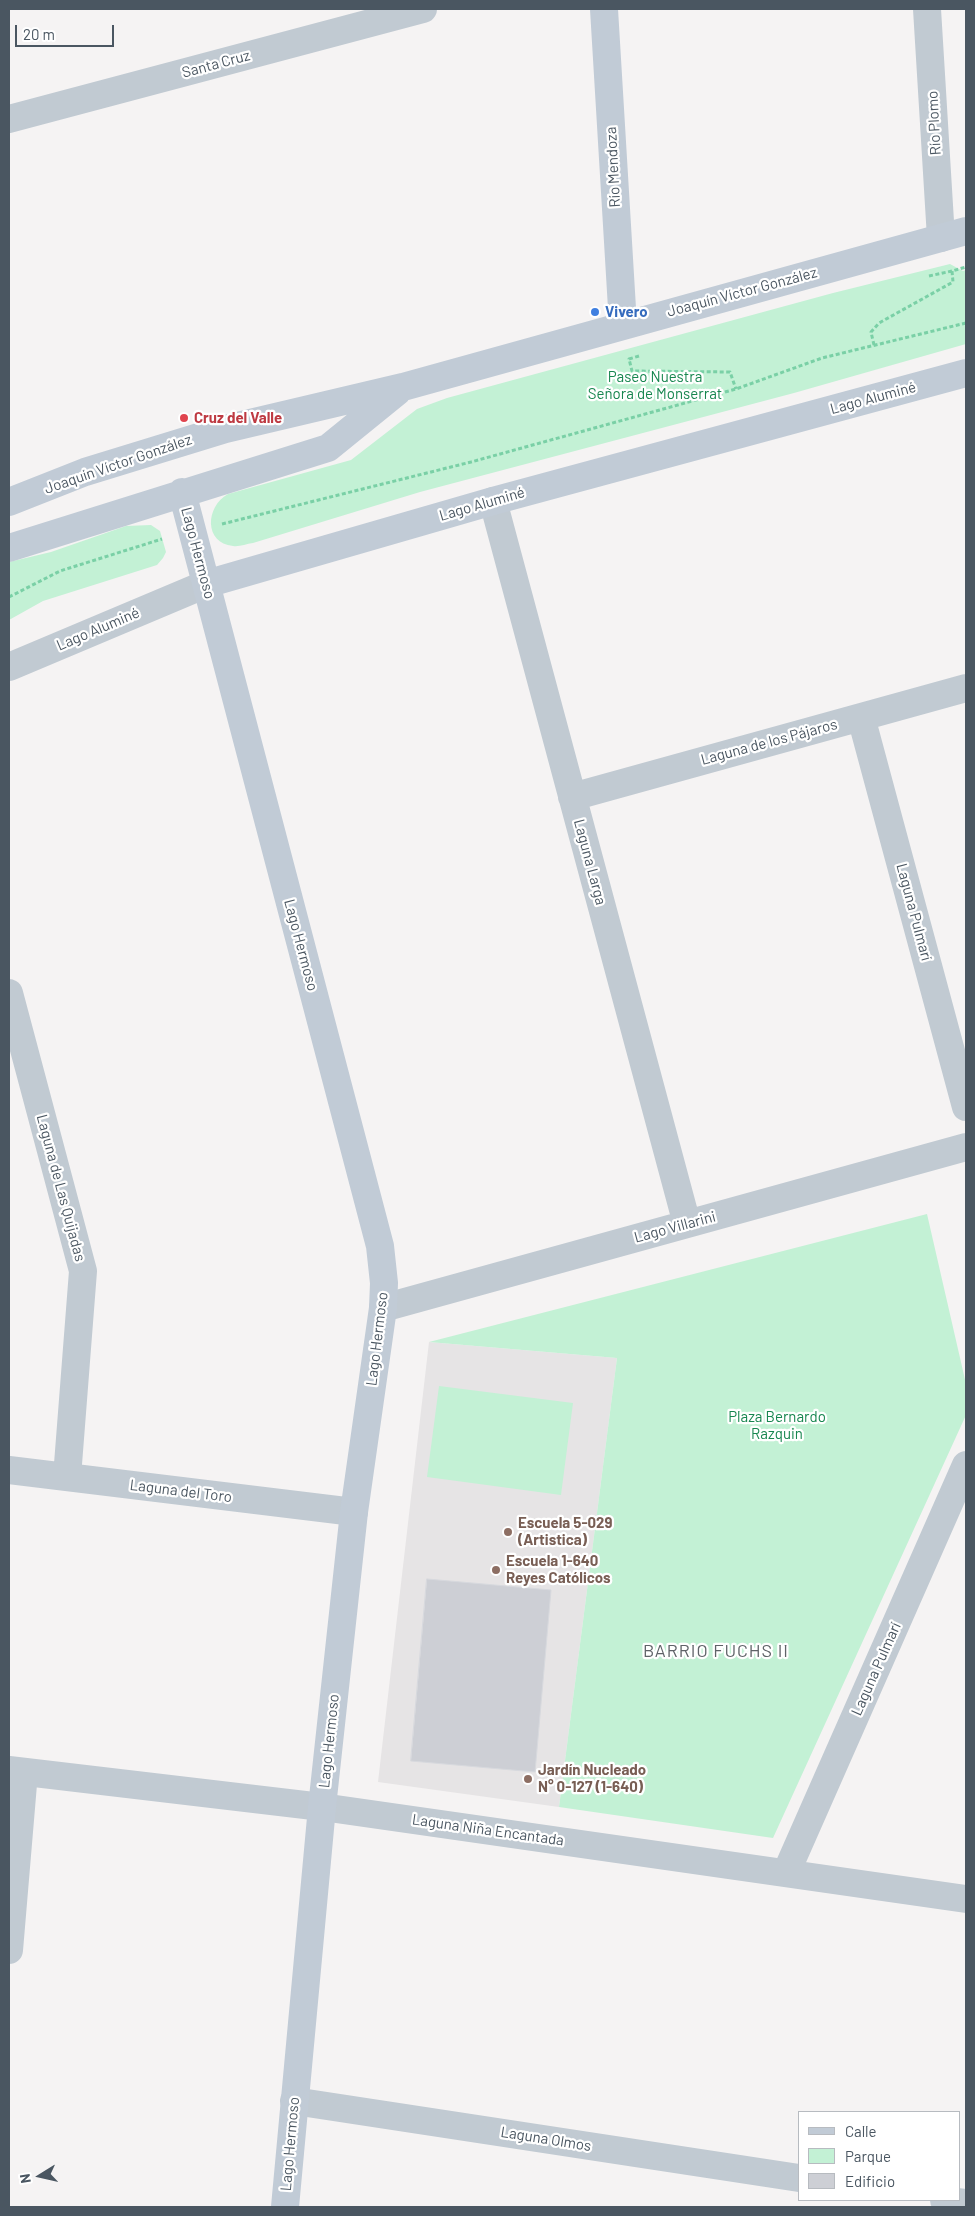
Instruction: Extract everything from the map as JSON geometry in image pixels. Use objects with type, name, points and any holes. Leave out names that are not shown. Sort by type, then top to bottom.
[{"type":"street","name":"Santa Cruz","points":[[9,118],[423,9]]},
{"type":"street","name":"Río Mendoza","points":[[604,9],[622,325]]},
{"type":"street","name":"Río Plomo","points":[[928,9],[954,234]]},
{"type":"street","name":"Joaquín Víctor González","points":[[9,502],[85,472],[164,446],[225,429],[403,387],[954,234]]},
{"type":"street","name":"Lago Aluminé","points":[[9,666],[206,584],[493,501],[966,373]]},
{"type":"street","name":"Joaquín Víctor González","points":[[9,548],[182,492],[328,448],[403,387]]},
{"type":"street","name":"Lago Hermoso","points":[[182,492],[380,1246],[384,1283],[383,1308],[354,1512],[322,1807],[284,2207]]},
{"type":"street","name":"Laguna Larga","points":[[493,501],[687,1224]]},
{"type":"street","name":"Laguna de los Pájaros","points":[[572,797],[966,688]]},
{"type":"street","name":"Laguna Pulmarí","points":[[861,717],[966,1107]]},
{"type":"street","name":"Laguna de Las Quijadas","points":[[9,993],[83,1271],[67,1477]]},
{"type":"street","name":"Lago Villarini","points":[[383,1308],[966,1147]]},
{"type":"street","name":"Laguna Pulmarí","points":[[786,1873],[966,1465]]},
{"type":"street","name":"Laguna del Toro","points":[[9,1470],[354,1512]]},
{"type":"street","name":"Laguna Niña Encantada","points":[[16,1771],[322,1807],[966,1899]]},
{"type":"street","points":[[9,1950],[16,1771]]},
{"type":"street","name":"Laguna Olmos","points":[[294,2101],[798,2178]]},
{"type":"street","points":[[951,2201],[966,2203]]},
{"type":"path","points":[[874,345],[871,332],[879,323],[953,282],[952,271],[966,267]]},
{"type":"path","points":[[9,597],[31,584],[68,568],[192,532],[472,462],[736,389],[822,358],[966,323]]},
{"type":"path","points":[[647,354],[629,359],[632,371],[730,372],[736,389]]},
{"type":"shaded area","name":"Escuela 1-640 Reyes Católicos","points":[[429,1342],[617,1358],[559,1807],[378,1782]]},
{"type":"green space","name":"Paseo Nuestra Señora de Monserrat","points":[[950,264],[963,271],[966,270],[966,344],[794,393],[420,492],[253,543],[235,546],[224,543],[213,532],[211,524],[215,507],[228,494],[351,460],[417,409],[447,398],[833,293]]},
{"type":"green space","points":[[151,525],[160,531],[166,552],[157,565],[43,601],[9,620],[9,562],[51,552],[126,526]]},
{"type":"green space","name":"Plaza Bernardo Razquin","points":[[927,1214],[966,1384],[966,1415],[773,1838],[559,1807],[617,1358],[429,1342]]},
{"type":"green space","points":[[439,1386],[573,1403],[561,1495],[427,1477]]},
{"type":"building","points":[[427,1579],[551,1590],[535,1772],[411,1761]]},
{"type":"place","name":"Vivero","points":[[595,312]]},
{"type":"place","name":"Cruz del Valle","points":[[184,418]]},
{"type":"place","name":"Escuela 5-029 (Artistica)","points":[[508,1532]]},
{"type":"place","name":"Escuela 1-640 Reyes Católicos","points":[[496,1570]]},
{"type":"place","name":"Jardín Nucleado N° 0-127 (1-640)","points":[[528,1779]]},
{"type":"district","name":"BARRIO FUCHS II","points":[[716,1651]]}]
